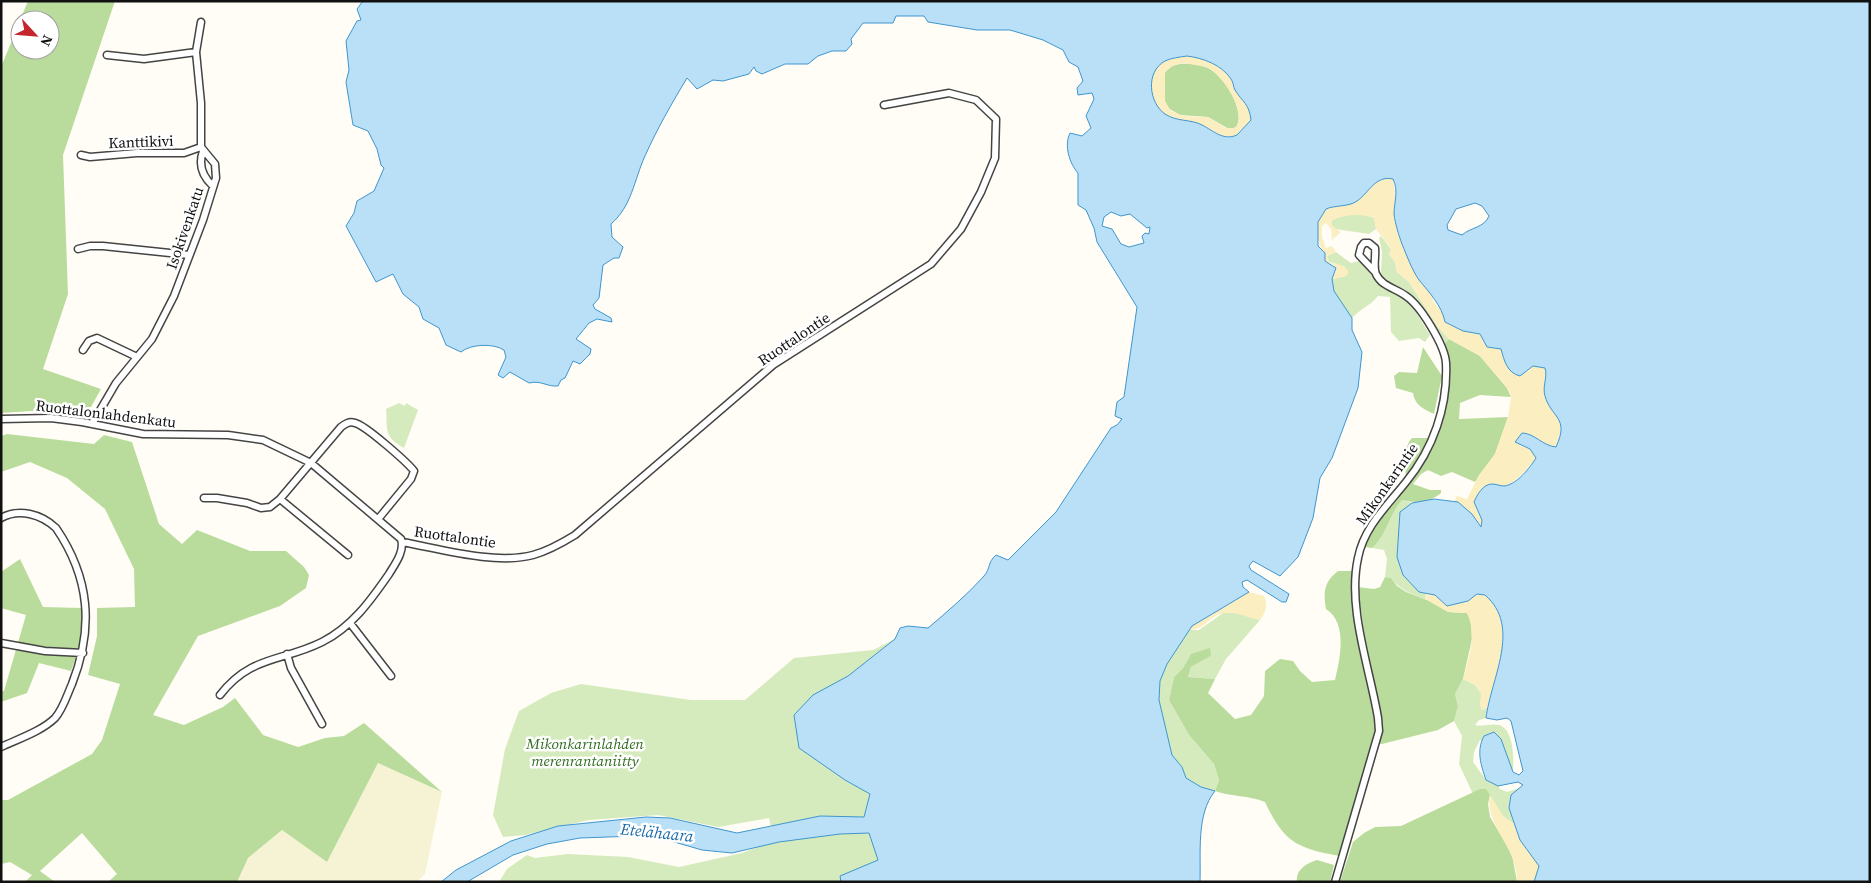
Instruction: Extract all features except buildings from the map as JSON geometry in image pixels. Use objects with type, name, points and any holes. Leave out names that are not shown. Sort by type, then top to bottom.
[{"type":"street","points":[[201,22],[196,52],[201,103],[202,149],[200,158],[202,173],[213,186]]},
{"type":"street","points":[[107,55],[144,59],[196,52]]},
{"type":"street","name":"Ruottalontie","points":[[402,542],[477,555],[520,557],[534,554],[563,542],[582,528],[773,365],[931,264],[961,229],[981,192],[995,158],[996,119],[976,100],[949,93],[884,105]]},
{"type":"street","name":"Kanttikivi","points":[[81,155],[90,157],[137,153],[184,154],[202,149]]},
{"type":"street","name":"Isokivenkatu","points":[[92,424],[116,383],[152,339],[168,312],[203,220],[217,170],[215,164],[202,149]]},
{"type":"street","points":[[78,249],[90,246],[103,246],[189,255]]},
{"type":"street","name":"Mikonkarintie","points":[[1335,882],[1375,749],[1379,726],[1357,609],[1355,580],[1358,557],[1372,524],[1427,453],[1437,427],[1445,374],[1443,351],[1413,302],[1402,293],[1387,286],[1375,272]]},
{"type":"street","points":[[83,350],[89,341],[97,338],[137,357]]},
{"type":"street","name":"Ruottalonlahdenkatu","points":[[1,419],[42,418],[92,424],[143,434],[247,436],[276,445],[311,462],[379,518],[402,542]]},
{"type":"street","points":[[204,498],[217,498],[247,503],[261,508],[270,507],[280,499],[346,423],[354,422],[364,428],[412,468],[414,473],[379,518]]},
{"type":"street","points":[[280,499],[348,554]]},
{"type":"street","points":[[1,518],[10,513],[20,511],[49,522],[59,532],[82,578],[86,624],[83,653],[66,698],[55,717],[1,747]]},
{"type":"street","points":[[220,695],[231,680],[242,671],[322,642],[350,623],[373,596],[394,565],[402,542]]},
{"type":"street","points":[[350,623],[391,676]]},
{"type":"street","points":[[1,643],[45,651],[83,653]]},
{"type":"street","points":[[287,654],[291,668],[322,724]]},
{"type":"shaded area","points":[[378,763],[442,792],[425,874],[417,882],[237,882],[248,858],[282,830],[327,862]]},
{"type":"green space","points":[[28,1],[115,1],[63,155],[68,294],[43,369],[101,389],[91,407],[1,413],[1,67],[10,45],[10,60],[60,60],[60,10],[24,10]]},
{"type":"green space","points":[[1179,64],[1203,66],[1216,73],[1222,79],[1236,103],[1239,120],[1237,127],[1229,129],[1208,117],[1180,115],[1168,108],[1165,101],[1163,76],[1169,67]]},
{"type":"green space","points":[[1342,215],[1366,215],[1374,218],[1376,229],[1369,234],[1335,229],[1331,224],[1332,220]]},
{"type":"green space","points":[[1381,236],[1391,249],[1389,254],[1395,262],[1397,272],[1409,282],[1438,327],[1449,339],[1445,343],[1407,291],[1383,278],[1381,272],[1382,251],[1379,238]]},
{"type":"green space","points":[[1336,252],[1351,263],[1359,261],[1366,266],[1376,283],[1411,304],[1430,335],[1425,342],[1419,338],[1399,341],[1391,332],[1390,297],[1378,296],[1352,318],[1338,300],[1334,291],[1332,279],[1346,276],[1337,264],[1329,262],[1327,256]]},
{"type":"green space","points":[[1449,339],[1480,356],[1507,388],[1511,397],[1480,395],[1460,403],[1459,419],[1508,417],[1495,454],[1475,482],[1452,472],[1441,476],[1428,470],[1421,474],[1413,484],[1430,490],[1441,490],[1441,493],[1423,501],[1412,502],[1402,500],[1381,538],[1372,548],[1365,547],[1377,525],[1422,465],[1436,438],[1445,390],[1445,343]]},
{"type":"green space","points":[[1423,347],[1442,376],[1434,414],[1423,409],[1418,404],[1413,393],[1396,388],[1394,376],[1399,372],[1417,373]]},
{"type":"green space","points":[[399,403],[405,406],[406,403],[418,410],[404,448],[392,439],[387,426],[386,409]]},
{"type":"green space","points":[[7,434],[94,444],[104,435],[132,442],[159,524],[182,544],[197,530],[250,551],[286,551],[304,567],[309,575],[306,588],[280,606],[198,636],[153,715],[184,725],[223,707],[235,698],[263,735],[298,747],[325,738],[344,736],[364,723],[442,792],[378,763],[327,862],[282,830],[248,858],[237,882],[108,882],[117,874],[82,833],[40,871],[55,882],[25,882],[32,875],[10,862],[1,864],[1,800],[8,800],[92,754],[102,740],[120,684],[88,675],[97,636],[97,608],[135,607],[134,569],[105,509],[67,478],[30,462],[1,472],[1,436]]},
{"type":"green space","points":[[1412,438],[1429,438],[1420,460],[1406,478],[1406,451]]},
{"type":"green space","points":[[1434,499],[1423,593],[1426,593],[1425,599],[1406,591],[1391,578],[1385,577],[1387,559],[1384,550],[1372,548],[1381,538],[1402,500],[1412,503]]},
{"type":"green space","points":[[20,559],[43,607],[82,608],[80,645],[71,671],[39,663],[27,693],[1,702],[1,691],[4,691],[26,615],[1,608],[1,572]]},
{"type":"green space","points":[[1338,571],[1352,571],[1352,606],[1355,629],[1375,722],[1374,742],[1339,856],[1312,850],[1293,841],[1285,835],[1265,802],[1215,791],[1219,780],[1214,764],[1189,735],[1169,700],[1174,677],[1183,668],[1191,654],[1210,648],[1211,656],[1191,667],[1188,677],[1215,679],[1208,693],[1235,719],[1251,715],[1264,696],[1265,671],[1280,659],[1293,661],[1300,671],[1312,682],[1335,680],[1339,662],[1340,632],[1333,615],[1326,609],[1325,597],[1327,583]]},
{"type":"green space","points":[[1385,577],[1391,578],[1397,586],[1406,592],[1432,602],[1448,612],[1467,613],[1471,621],[1472,639],[1463,679],[1455,694],[1458,706],[1454,721],[1438,730],[1379,744],[1382,725],[1368,664],[1358,587],[1374,589],[1380,587]]},
{"type":"green space","points":[[1223,613],[1241,613],[1260,620],[1226,659],[1215,679],[1188,677],[1191,667],[1211,656],[1191,654],[1183,668],[1174,677],[1169,700],[1189,735],[1214,764],[1219,780],[1215,791],[1201,787],[1186,778],[1182,767],[1172,755],[1159,700],[1160,681],[1167,664],[1189,630],[1199,630]]},
{"type":"green space","name":"Mikonkarinlahden merenrantaniitty","points":[[895,639],[880,651],[895,775],[889,882],[499,882],[507,869],[527,855],[535,858],[568,854],[628,857],[679,867],[742,853],[774,841],[769,818],[718,827],[658,815],[589,820],[525,835],[503,837],[493,815],[505,749],[519,711],[551,693],[581,684],[691,700],[745,700],[794,658],[873,650]]},
{"type":"green space","points":[[1463,679],[1475,685],[1482,694],[1480,705],[1482,710],[1487,708],[1486,718],[1479,720],[1475,725],[1499,725],[1508,732],[1513,753],[1513,772],[1506,756],[1480,740],[1474,752],[1473,762],[1486,780],[1500,789],[1507,792],[1520,788],[1511,797],[1510,801],[1510,809],[1515,824],[1502,814],[1486,789],[1480,789],[1473,794],[1459,764],[1462,736],[1454,721],[1458,706],[1455,694]]},
{"type":"green space","points":[[1480,789],[1486,789],[1490,795],[1488,804],[1490,817],[1512,854],[1517,882],[1340,882],[1353,842],[1364,833],[1375,827],[1401,826]]},
{"type":"green space","points":[[1317,860],[1334,865],[1330,882],[1297,882],[1300,871],[1309,863]]},
{"type":"sand","points":[[1187,56],[1211,63],[1231,79],[1235,90],[1247,106],[1251,120],[1237,135],[1221,135],[1199,124],[1169,116],[1155,103],[1152,88],[1154,72],[1165,61]],"holes":[[[1185,63],[1208,68],[1227,86],[1238,114],[1238,122],[1235,128],[1226,128],[1208,117],[1184,116],[1171,111],[1165,101],[1165,72],[1174,65]]]},
{"type":"sand","points":[[1393,179],[1396,198],[1418,279],[1432,294],[1433,301],[1443,314],[1445,322],[1463,331],[1480,334],[1484,343],[1499,347],[1528,372],[1532,366],[1545,368],[1545,396],[1560,423],[1560,437],[1556,447],[1550,446],[1527,433],[1520,446],[1530,449],[1536,457],[1517,479],[1475,506],[1482,520],[1481,527],[1472,514],[1455,502],[1456,496],[1467,499],[1479,475],[1495,454],[1508,417],[1511,397],[1507,388],[1480,356],[1449,339],[1438,327],[1409,282],[1397,272],[1395,262],[1389,254],[1391,248],[1376,229],[1374,218],[1353,215],[1332,220],[1331,225],[1341,232],[1332,240],[1331,229],[1326,223],[1322,226],[1322,237],[1326,248],[1332,246],[1336,252],[1327,256],[1329,262],[1344,266],[1349,272],[1346,276],[1332,279],[1336,271],[1334,265],[1325,261],[1319,241],[1318,222],[1326,209],[1345,205],[1377,181]]},
{"type":"sand","points":[[1249,592],[1264,596],[1266,608],[1260,620],[1238,614],[1224,613],[1215,616],[1200,628],[1189,630],[1192,626]]},
{"type":"sand","points":[[1426,593],[1468,601],[1477,594],[1485,595],[1495,607],[1503,634],[1502,649],[1487,708],[1482,710],[1480,705],[1481,694],[1475,685],[1463,679],[1472,638],[1467,613],[1448,612],[1425,599]]},
{"type":"sand","points":[[1490,795],[1504,817],[1515,824],[1520,840],[1540,866],[1534,882],[1517,882],[1516,869],[1512,858],[1492,816],[1489,806]]},
{"type":"water","name":"Etelähaara","points":[[363,1],[1870,1],[1870,882],[1534,882],[1539,866],[1520,840],[1509,808],[1511,795],[1523,785],[1518,782],[1498,786],[1486,780],[1480,758],[1480,747],[1484,736],[1494,732],[1501,739],[1513,772],[1519,775],[1523,771],[1511,721],[1507,718],[1497,720],[1486,718],[1498,670],[1503,637],[1501,622],[1496,608],[1485,595],[1477,594],[1468,601],[1447,606],[1435,595],[1419,592],[1403,575],[1397,557],[1400,512],[1412,503],[1434,499],[1458,502],[1472,514],[1481,527],[1482,520],[1474,502],[1481,490],[1489,484],[1504,486],[1513,483],[1536,458],[1530,449],[1515,442],[1522,433],[1531,435],[1556,447],[1560,437],[1560,423],[1545,396],[1545,368],[1533,366],[1520,376],[1509,369],[1501,349],[1487,347],[1480,334],[1463,331],[1445,322],[1438,305],[1414,272],[1402,244],[1394,214],[1395,183],[1393,179],[1387,178],[1377,182],[1354,203],[1326,209],[1318,222],[1318,246],[1325,253],[1325,261],[1336,268],[1332,279],[1334,291],[1352,318],[1352,330],[1362,352],[1358,388],[1332,458],[1320,478],[1313,518],[1298,557],[1280,576],[1253,561],[1249,566],[1251,570],[1289,594],[1286,602],[1282,602],[1247,580],[1242,582],[1243,587],[1249,592],[1192,626],[1167,664],[1160,681],[1159,700],[1172,755],[1182,767],[1186,778],[1201,787],[1215,791],[1209,800],[1202,823],[1200,882],[841,882],[840,876],[878,860],[869,833],[840,834],[779,842],[732,853],[702,850],[664,839],[636,836],[580,838],[547,844],[513,855],[467,882],[441,882],[456,870],[511,841],[558,826],[646,817],[670,818],[737,833],[820,816],[864,817],[870,794],[845,780],[799,748],[794,715],[813,695],[848,676],[895,639],[900,628],[908,626],[928,628],[978,583],[996,555],[1008,560],[1056,512],[1111,428],[1122,419],[1115,416],[1117,402],[1124,397],[1137,307],[1097,242],[1094,228],[1086,210],[1078,205],[1078,173],[1070,159],[1067,143],[1070,133],[1082,136],[1091,128],[1086,116],[1094,99],[1092,93],[1078,95],[1077,88],[1083,81],[1078,67],[1069,62],[1063,50],[1043,40],[1010,30],[977,30],[928,22],[924,16],[896,16],[893,23],[863,23],[851,39],[852,44],[846,51],[832,51],[818,56],[808,64],[785,64],[762,74],[756,71],[754,67],[749,74],[723,81],[713,80],[697,89],[687,78],[650,146],[624,209],[611,224],[612,237],[623,247],[619,258],[614,258],[603,265],[599,298],[593,305],[595,309],[611,318],[612,322],[597,319],[589,323],[576,339],[591,349],[590,354],[580,364],[573,361],[565,378],[561,380],[558,386],[537,382],[529,383],[510,372],[503,378],[498,375],[506,357],[504,350],[494,346],[482,345],[470,347],[461,352],[446,345],[439,328],[423,319],[419,307],[403,294],[393,274],[376,282],[346,226],[354,213],[357,201],[374,191],[384,168],[381,165],[377,149],[368,131],[353,125],[346,82],[349,70],[346,41],[357,21],[361,20],[357,9]],"holes":[[[1187,56],[1206,60],[1223,70],[1232,80],[1235,90],[1247,106],[1251,120],[1237,135],[1232,137],[1223,136],[1198,123],[1170,117],[1155,103],[1152,88],[1154,72],[1167,60]],[[1475,203],[1482,206],[1489,216],[1484,223],[1462,235],[1448,230],[1447,225],[1456,209]],[[1111,212],[1121,216],[1130,214],[1147,228],[1150,227],[1149,234],[1145,233],[1142,236],[1144,243],[1129,247],[1121,244],[1112,229],[1102,226],[1104,217]]]}]
